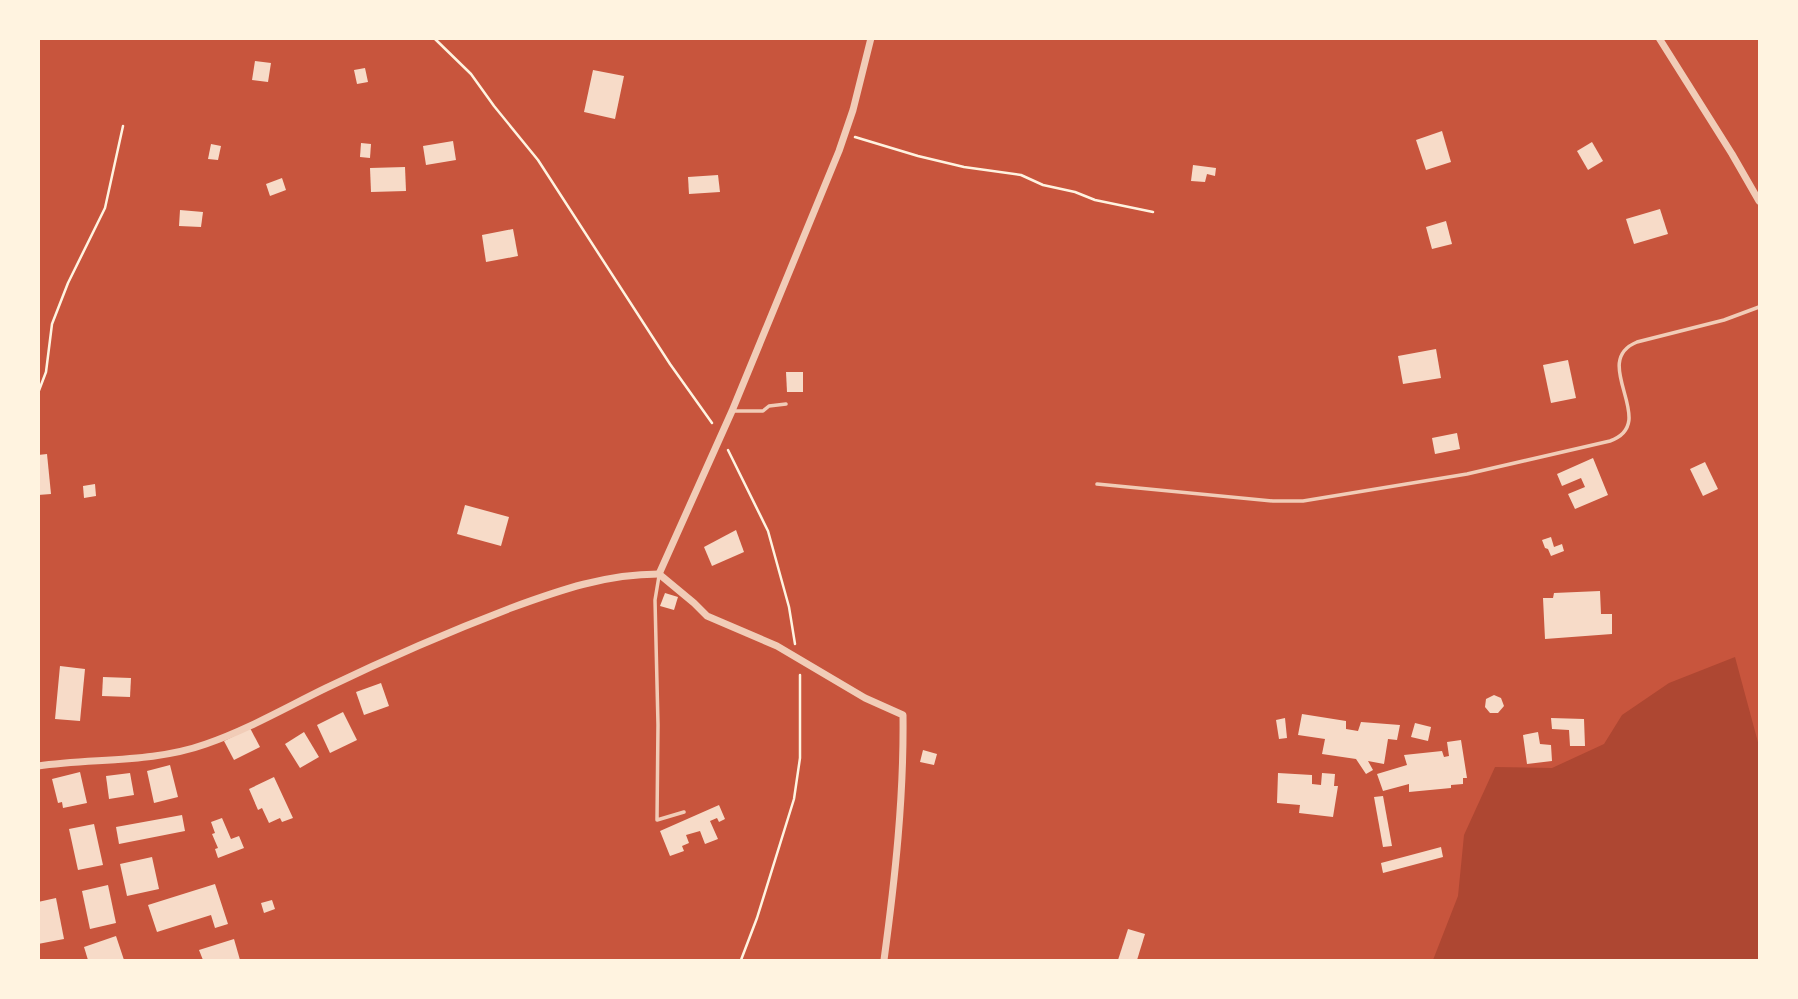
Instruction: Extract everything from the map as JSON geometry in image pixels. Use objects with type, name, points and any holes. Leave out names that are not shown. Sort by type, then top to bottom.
[{"type":"street","points":[[659,574],[732,411],[845,135],[872,38]]},
{"type":"street","points":[[1659,38],[1759,201]]},
{"type":"street","points":[[38,766],[152,756],[192,749],[481,620],[544,596],[608,578],[659,574],[707,616],[777,646],[865,698],[903,715],[898,853],[884,961]]},
{"type":"lane","points":[[1097,484],[1273,501],[1303,501],[1467,474],[1609,441],[1622,435],[1628,425],[1628,412],[1618,365],[1625,348],[1637,342],[1724,320],[1759,307]]},
{"type":"lane","points":[[732,411],[763,411],[769,406],[786,404]]},
{"type":"lane","points":[[659,574],[655,600],[657,820],[684,812]]},
{"type":"path","points":[[434,38],[471,74],[538,160],[670,364],[720,435],[768,531],[800,660],[800,758],[794,799],[741,961]]},
{"type":"path","points":[[38,393],[46,372],[52,324],[68,283],[106,208],[123,126]]},
{"type":"path","points":[[845,135],[964,167],[1021,176],[1095,200],[1153,212]]},
{"type":"shaded area","points":[[1735,657],[1759,746],[1759,960],[1433,960],[1458,896],[1464,835],[1495,767],[1552,768],[1604,744],[1622,715],[1669,683]]},
{"type":"building","points":[[255,61],[271,63],[268,82],[252,80]]},
{"type":"building","points":[[365,68],[368,82],[357,84],[354,70]]},
{"type":"building","points":[[593,70],[624,76],[615,119],[584,112]]},
{"type":"building","points":[[1442,131],[1451,162],[1426,170],[1416,140]]},
{"type":"building","points":[[453,141],[456,160],[426,165],[423,146]]},
{"type":"building","points":[[1592,142],[1603,161],[1588,170],[1577,151]]},
{"type":"building","points":[[361,143],[371,144],[370,158],[360,157]]},
{"type":"building","points":[[211,144],[221,146],[218,160],[208,159]]},
{"type":"building","points":[[1193,165],[1216,168],[1215,176],[1207,174],[1205,182],[1191,181]]},
{"type":"building","points":[[405,167],[406,191],[371,192],[370,168]]},
{"type":"building","points":[[718,175],[720,192],[689,194],[688,177]]},
{"type":"building","points":[[282,178],[286,190],[270,196],[266,184]]},
{"type":"building","points":[[1660,209],[1668,234],[1634,244],[1626,219]]},
{"type":"building","points":[[180,210],[203,212],[201,227],[179,226]]},
{"type":"building","points":[[1446,221],[1452,244],[1432,249],[1426,227]]},
{"type":"building","points":[[513,229],[518,256],[486,262],[482,235]]},
{"type":"building","points":[[1436,349],[1441,378],[1403,384],[1398,356]]},
{"type":"building","points":[[1568,360],[1576,398],[1551,403],[1543,365]]},
{"type":"building","points":[[786,372],[803,372],[803,392],[787,392]]},
{"type":"building","points":[[1457,433],[1460,449],[1435,454],[1432,438]]},
{"type":"building","points":[[47,454],[51,494],[38,495],[38,455]]},
{"type":"building","points":[[1593,458],[1608,495],[1575,509],[1568,494],[1585,487],[1581,478],[1562,486],[1557,474]]},
{"type":"building","points":[[1705,462],[1718,489],[1703,496],[1690,469]]},
{"type":"building","points":[[95,484],[96,496],[84,498],[83,486]]},
{"type":"building","points":[[465,505],[509,517],[501,546],[457,534]]},
{"type":"building","points":[[736,530],[744,552],[712,566],[704,547]]},
{"type":"building","points":[[1551,537],[1554,547],[1562,544],[1564,551],[1551,556],[1542,540]]},
{"type":"building","points":[[1600,591],[1601,614],[1612,614],[1612,634],[1545,639],[1543,598],[1553,598],[1554,593]]},
{"type":"building","points":[[665,593],[678,597],[674,610],[660,606]]},
{"type":"building","points":[[60,666],[85,669],[80,721],[55,719]]},
{"type":"building","points":[[103,677],[131,678],[130,697],[102,696]]},
{"type":"building","points":[[381,683],[389,706],[364,715],[356,692]]},
{"type":"building","points":[[1494,695],[1501,698],[1504,706],[1498,713],[1490,713],[1485,707],[1486,699]]},
{"type":"building","points":[[343,712],[357,740],[330,753],[317,725]]},
{"type":"building","points":[[1302,714],[1346,721],[1346,729],[1358,731],[1361,722],[1400,725],[1397,740],[1388,739],[1384,764],[1368,761],[1373,770],[1366,774],[1356,759],[1322,754],[1325,739],[1298,735]]},
{"type":"building","points":[[1285,718],[1287,738],[1279,739],[1276,720]]},
{"type":"building","points":[[1551,718],[1584,719],[1585,746],[1570,746],[1569,730],[1552,729]]},
{"type":"building","points":[[1415,723],[1431,727],[1428,741],[1411,737]]},
{"type":"building","points":[[250,728],[260,747],[234,760],[224,741]]},
{"type":"building","points":[[304,732],[319,757],[300,768],[285,744]]},
{"type":"building","points":[[1538,732],[1540,744],[1551,745],[1552,761],[1527,764],[1523,735]]},
{"type":"building","points":[[1461,740],[1467,778],[1463,778],[1463,784],[1451,785],[1451,788],[1409,792],[1409,784],[1383,791],[1377,774],[1407,765],[1404,755],[1442,751],[1444,757],[1449,756],[1447,742]]},
{"type":"building","points":[[923,750],[937,754],[934,765],[920,762]]},
{"type":"building","points":[[170,765],[178,797],[154,803],[147,771]]},
{"type":"building","points":[[80,772],[87,803],[63,808],[62,802],[58,803],[52,779]]},
{"type":"building","points":[[130,773],[134,795],[109,799],[106,776]]},
{"type":"building","points":[[1278,773],[1312,775],[1312,784],[1321,785],[1322,773],[1335,774],[1334,786],[1338,786],[1333,817],[1299,813],[1300,805],[1277,803]]},
{"type":"building","points":[[274,777],[293,818],[282,822],[280,818],[269,823],[262,808],[258,810],[249,789]]},
{"type":"building","points":[[1383,796],[1392,846],[1383,847],[1374,797]]},
{"type":"building","points":[[719,805],[725,819],[719,822],[717,818],[710,821],[718,839],[705,844],[700,831],[686,835],[689,843],[682,846],[684,851],[670,856],[660,831]]},
{"type":"building","points":[[182,815],[185,831],[119,844],[116,827]]},
{"type":"building","points":[[222,818],[231,839],[239,836],[244,848],[218,858],[211,822]]},
{"type":"building","points":[[94,824],[103,865],[78,870],[69,829]]},
{"type":"building","points":[[1441,847],[1443,857],[1383,873],[1381,863]]},
{"type":"building","points":[[152,857],[159,889],[127,896],[120,864]]},
{"type":"building","points":[[215,884],[228,924],[215,928],[211,915],[157,932],[148,905]]},
{"type":"building","points":[[108,885],[116,923],[90,929],[82,891]]},
{"type":"building","points":[[56,898],[64,939],[38,944],[38,902]]},
{"type":"building","points":[[272,900],[275,909],[264,913],[261,903]]},
{"type":"building","points":[[1128,929],[1145,934],[1137,960],[1118,960]]},
{"type":"building","points":[[116,936],[124,960],[88,960],[84,947]]},
{"type":"building","points":[[234,939],[240,960],[203,960],[199,950]]}]
